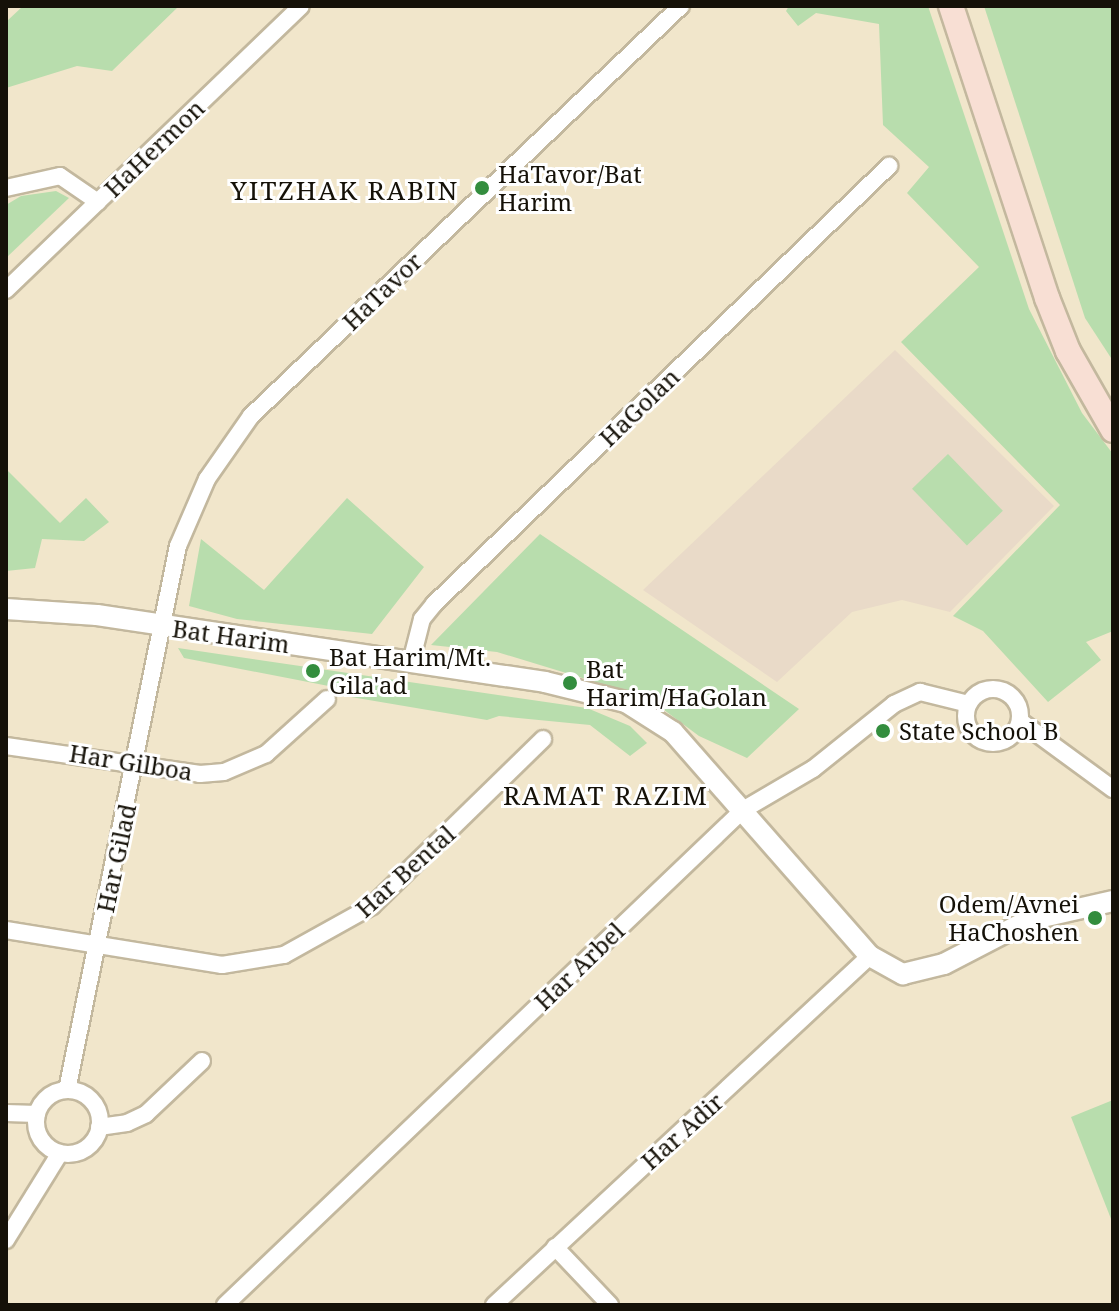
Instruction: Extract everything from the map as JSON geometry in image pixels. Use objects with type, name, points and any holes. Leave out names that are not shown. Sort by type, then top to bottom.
[{"type":"main road","points":[[951,6],[1047,298],[1068,351],[1113,430]]},
{"type":"street","name":"HaHermon","points":[[6,290],[301,6]]},
{"type":"street","name":"HaTavor","points":[[164,626],[178,546],[192,508],[224,452],[251,416],[681,6]]},
{"type":"street","name":"HaGolan","points":[[411,662],[422,619],[434,604],[889,166]]},
{"type":"street","points":[[6,188],[60,176],[98,202]]},
{"type":"street","name":"Bat Harim","points":[[6,609],[164,626],[545,682],[626,702],[673,732],[870,956]]},
{"type":"street","name":"Har Gilad","points":[[67,1090],[164,626]]},
{"type":"street","points":[[982,691],[1006,692],[1019,706],[1020,721],[1011,737],[987,743],[968,728],[968,704],[982,691]]},
{"type":"street","name":"Har Arbel","points":[[225,1305],[743,810],[813,769],[894,704],[920,692],[968,704]]},
{"type":"street","name":"Har Gilboa","points":[[6,746],[200,774],[247,764],[287,737],[327,699]]},
{"type":"street","points":[[1020,721],[1113,789]]},
{"type":"street","name":"Har Bental","points":[[6,930],[222,965],[284,955],[317,941],[401,881],[543,739]]},
{"type":"street","points":[[870,956],[903,974],[923,972],[1029,920],[1113,901]]},
{"type":"street","name":"Har Adir","points":[[494,1305],[870,956]]},
{"type":"street","points":[[99,1127],[95,1105],[67,1090],[48,1097],[37,1114],[39,1134],[60,1153],[82,1150],[99,1127],[127,1123],[146,1114],[202,1061]]},
{"type":"street","points":[[6,1113],[37,1114]]},
{"type":"street","points":[[6,1240],[60,1153]]},
{"type":"street","points":[[555,1247],[610,1305]]},
{"type":"shaded area","points":[[895,350],[1054,506],[950,612],[902,600],[852,612],[777,682],[643,590]]},
{"type":"green space","points":[[23,6],[179,6],[112,71],[77,66],[6,88],[6,22]]},
{"type":"green space","points":[[789,6],[928,6],[1029,309],[1082,413],[1113,454],[1113,631],[1086,642],[1101,660],[1048,702],[983,631],[953,616],[1060,505],[901,342],[979,267],[907,193],[929,167],[883,125],[879,24],[816,13],[798,26],[786,11]]},
{"type":"green space","points":[[984,6],[1113,6],[1113,361],[1085,318]]},
{"type":"green space","points":[[56,191],[69,198],[6,258],[6,205],[21,196]]},
{"type":"green space","points":[[948,454],[1003,511],[967,546],[912,489]]},
{"type":"green space","points":[[6,469],[60,523],[86,498],[109,522],[84,541],[42,539],[35,568],[6,571]]},
{"type":"green space","points":[[347,498],[424,567],[372,634],[237,619],[189,606],[201,539],[264,590]]},
{"type":"green space","points":[[540,534],[799,709],[747,758],[699,736],[648,698],[497,652],[431,645]]},
{"type":"green space","points":[[178,648],[587,708],[630,726],[647,743],[630,756],[590,725],[499,716],[487,720],[351,697],[339,688],[184,658]]},
{"type":"green space","points":[[1113,1100],[1113,1224],[1071,1117]]},
{"type":"place","name":"HaTavor/Bat Harim","points":[[482,188]]},
{"type":"place","name":"Bat Harim/Mt. Gila'ad","points":[[313,671]]},
{"type":"place","name":"Bat Harim/HaGolan","points":[[570,683]]},
{"type":"place","name":"State School B","points":[[883,731]]},
{"type":"place","name":"Odem/Avnei HaChoshen","points":[[1095,918]]},
{"type":"district","name":"YITZHAK RABIN","points":[[345,191]]},
{"type":"district","name":"RAMAT RAZIM","points":[[606,796]]}]
